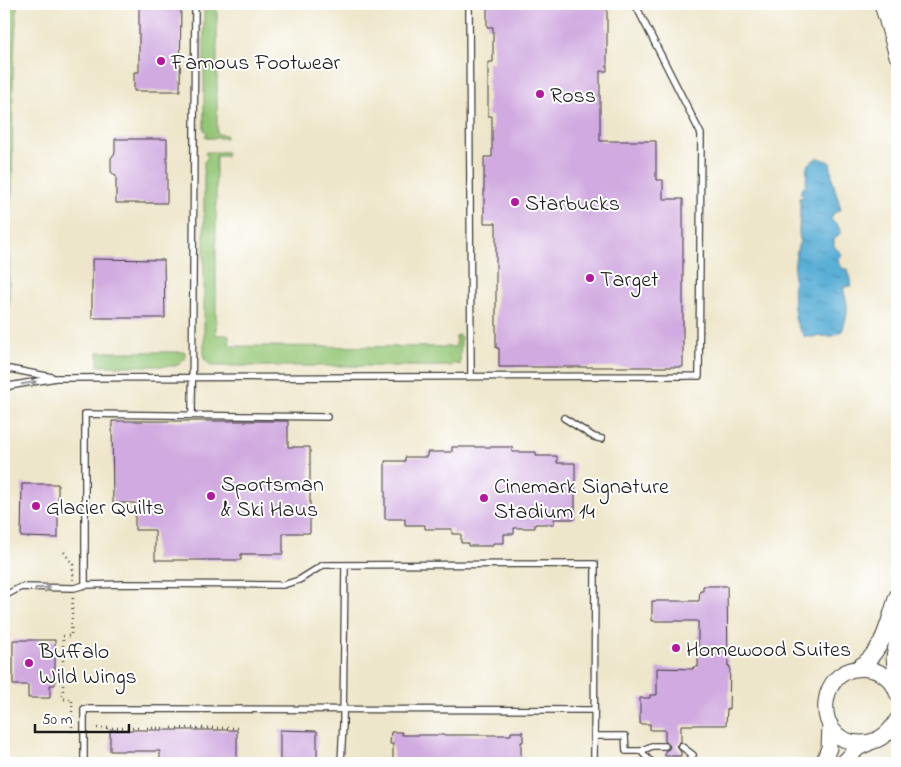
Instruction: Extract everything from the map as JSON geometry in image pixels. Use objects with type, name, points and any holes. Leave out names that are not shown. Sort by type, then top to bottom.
[{"type":"main road","points":[[882,4],[897,56]]},
{"type":"main road","points":[[869,743],[846,740],[837,733],[830,724],[826,714],[825,702],[828,691],[834,681],[843,674],[867,663],[877,651],[897,596]]},
{"type":"main road","points":[[897,642],[894,658],[897,693]]},
{"type":"main road","points":[[856,669],[866,668],[878,672],[888,678],[897,693]]},
{"type":"main road","points":[[843,763],[858,748],[891,737],[897,720]]},
{"type":"main road","points":[[823,763],[829,748],[830,724]]},
{"type":"lane","points":[[192,414],[195,4]]},
{"type":"lane","points":[[469,4],[471,376]]},
{"type":"lane","points":[[4,391],[9,386],[56,378],[700,376],[701,134],[635,4]]},
{"type":"lane","points":[[4,368],[56,378]]},
{"type":"lane","points":[[85,585],[85,414],[327,417]]},
{"type":"lane","points":[[564,418],[594,437],[602,439]]},
{"type":"lane","points":[[4,596],[21,587],[74,588],[85,585],[160,584],[283,585],[299,580],[323,565],[595,564],[594,763]]},
{"type":"lane","points":[[341,763],[344,565]]},
{"type":"lane","points":[[84,763],[84,709],[594,710]]},
{"type":"lane","points":[[594,736],[626,736],[626,751],[641,751],[652,746],[665,746]]},
{"type":"lane","points":[[681,746],[693,755],[687,763]]},
{"type":"lane","points":[[641,751],[654,763]]},
{"type":"path","points":[[4,87],[4,92]]},
{"type":"path","points":[[64,552],[73,565],[74,588],[71,636],[64,636],[62,699],[72,699],[72,732]]},
{"type":"path","points":[[97,728],[239,728]]},
{"type":"green space","points":[[5,4],[17,4],[13,73],[12,193],[9,205],[9,345],[4,357],[4,116],[7,90]]},
{"type":"green space","points":[[204,4],[217,4],[217,134],[226,135],[226,138],[208,138],[205,136],[207,133],[204,130]]},
{"type":"green space","points":[[206,152],[227,153],[226,156],[216,156],[216,335],[229,335],[230,346],[456,347],[456,336],[459,335],[461,337],[460,365],[455,363],[451,366],[211,366],[204,359],[204,162],[208,157]]},
{"type":"green space","points":[[98,352],[185,352],[185,360],[182,360],[175,366],[98,366]]},
{"type":"water","points":[[817,157],[830,162],[833,182],[841,209],[833,214],[831,220],[837,224],[841,232],[834,240],[834,246],[842,254],[838,261],[843,269],[848,269],[851,286],[844,287],[847,311],[842,331],[833,336],[805,337],[796,322],[794,309],[794,277],[800,241],[799,198],[804,197],[800,192],[806,184],[807,166]]},
{"type":"building","points":[[139,4],[181,4],[180,91],[134,91],[134,72],[139,72]]},
{"type":"building","points":[[487,4],[607,4],[607,71],[600,71],[600,141],[656,141],[656,180],[663,180],[663,199],[683,199],[683,367],[499,367],[499,348],[496,348],[496,223],[484,223],[484,157],[492,157],[492,116],[488,116],[488,62],[493,62],[493,27],[487,27]]},
{"type":"building","points":[[115,139],[167,139],[167,203],[116,203],[116,176],[111,172],[111,158],[115,153]]},
{"type":"building","points":[[92,259],[164,260],[165,318],[92,318]]},
{"type":"building","points":[[112,421],[288,421],[288,447],[310,447],[310,533],[283,533],[283,554],[241,554],[241,560],[155,560],[155,530],[135,530],[135,503],[113,503]]},
{"type":"building","points":[[452,447],[512,447],[512,452],[536,452],[536,456],[557,456],[557,463],[575,463],[575,519],[554,519],[554,524],[535,524],[535,528],[514,528],[514,534],[504,534],[504,543],[493,543],[493,546],[468,546],[468,543],[461,543],[461,534],[452,534],[452,529],[425,529],[425,525],[405,525],[405,519],[385,519],[385,461],[405,461],[405,457],[427,457],[427,452],[452,452]]},
{"type":"building","points":[[22,484],[58,484],[58,538],[21,537]]},
{"type":"building","points":[[703,586],[727,586],[728,666],[730,666],[729,709],[727,709],[726,725],[681,725],[681,741],[676,746],[681,752],[681,756],[665,756],[665,751],[670,746],[665,741],[665,730],[650,730],[650,724],[640,724],[640,698],[650,698],[650,695],[657,695],[657,668],[693,669],[693,667],[698,667],[698,621],[652,621],[652,601],[699,601],[700,591],[703,591]]},
{"type":"building","points":[[13,640],[55,640],[55,685],[50,685],[50,698],[28,698],[28,685],[13,685]]},
{"type":"building","points":[[110,730],[237,730],[237,763],[160,763],[160,751],[110,751]]},
{"type":"building","points":[[280,730],[317,731],[317,763],[280,763]]},
{"type":"building","points":[[391,732],[402,732],[402,735],[511,735],[511,732],[523,732],[521,763],[393,763],[393,744],[390,744]]},
{"type":"place","name":"Famous Footwear","points":[[161,61]]},
{"type":"place","name":"Ross","points":[[540,94]]},
{"type":"place","name":"Starbucks","points":[[515,202]]},
{"type":"place","name":"Target","points":[[590,278]]},
{"type":"place","name":"Sportsman & Ski Haus","points":[[211,496]]},
{"type":"place","name":"Cinemark Signature Stadium 14","points":[[484,498]]},
{"type":"place","name":"Glacier Quilts","points":[[36,506]]},
{"type":"place","name":"Homewood Suites","points":[[676,648]]},
{"type":"place","name":"Buffalo Wild Wings","points":[[29,663]]}]
